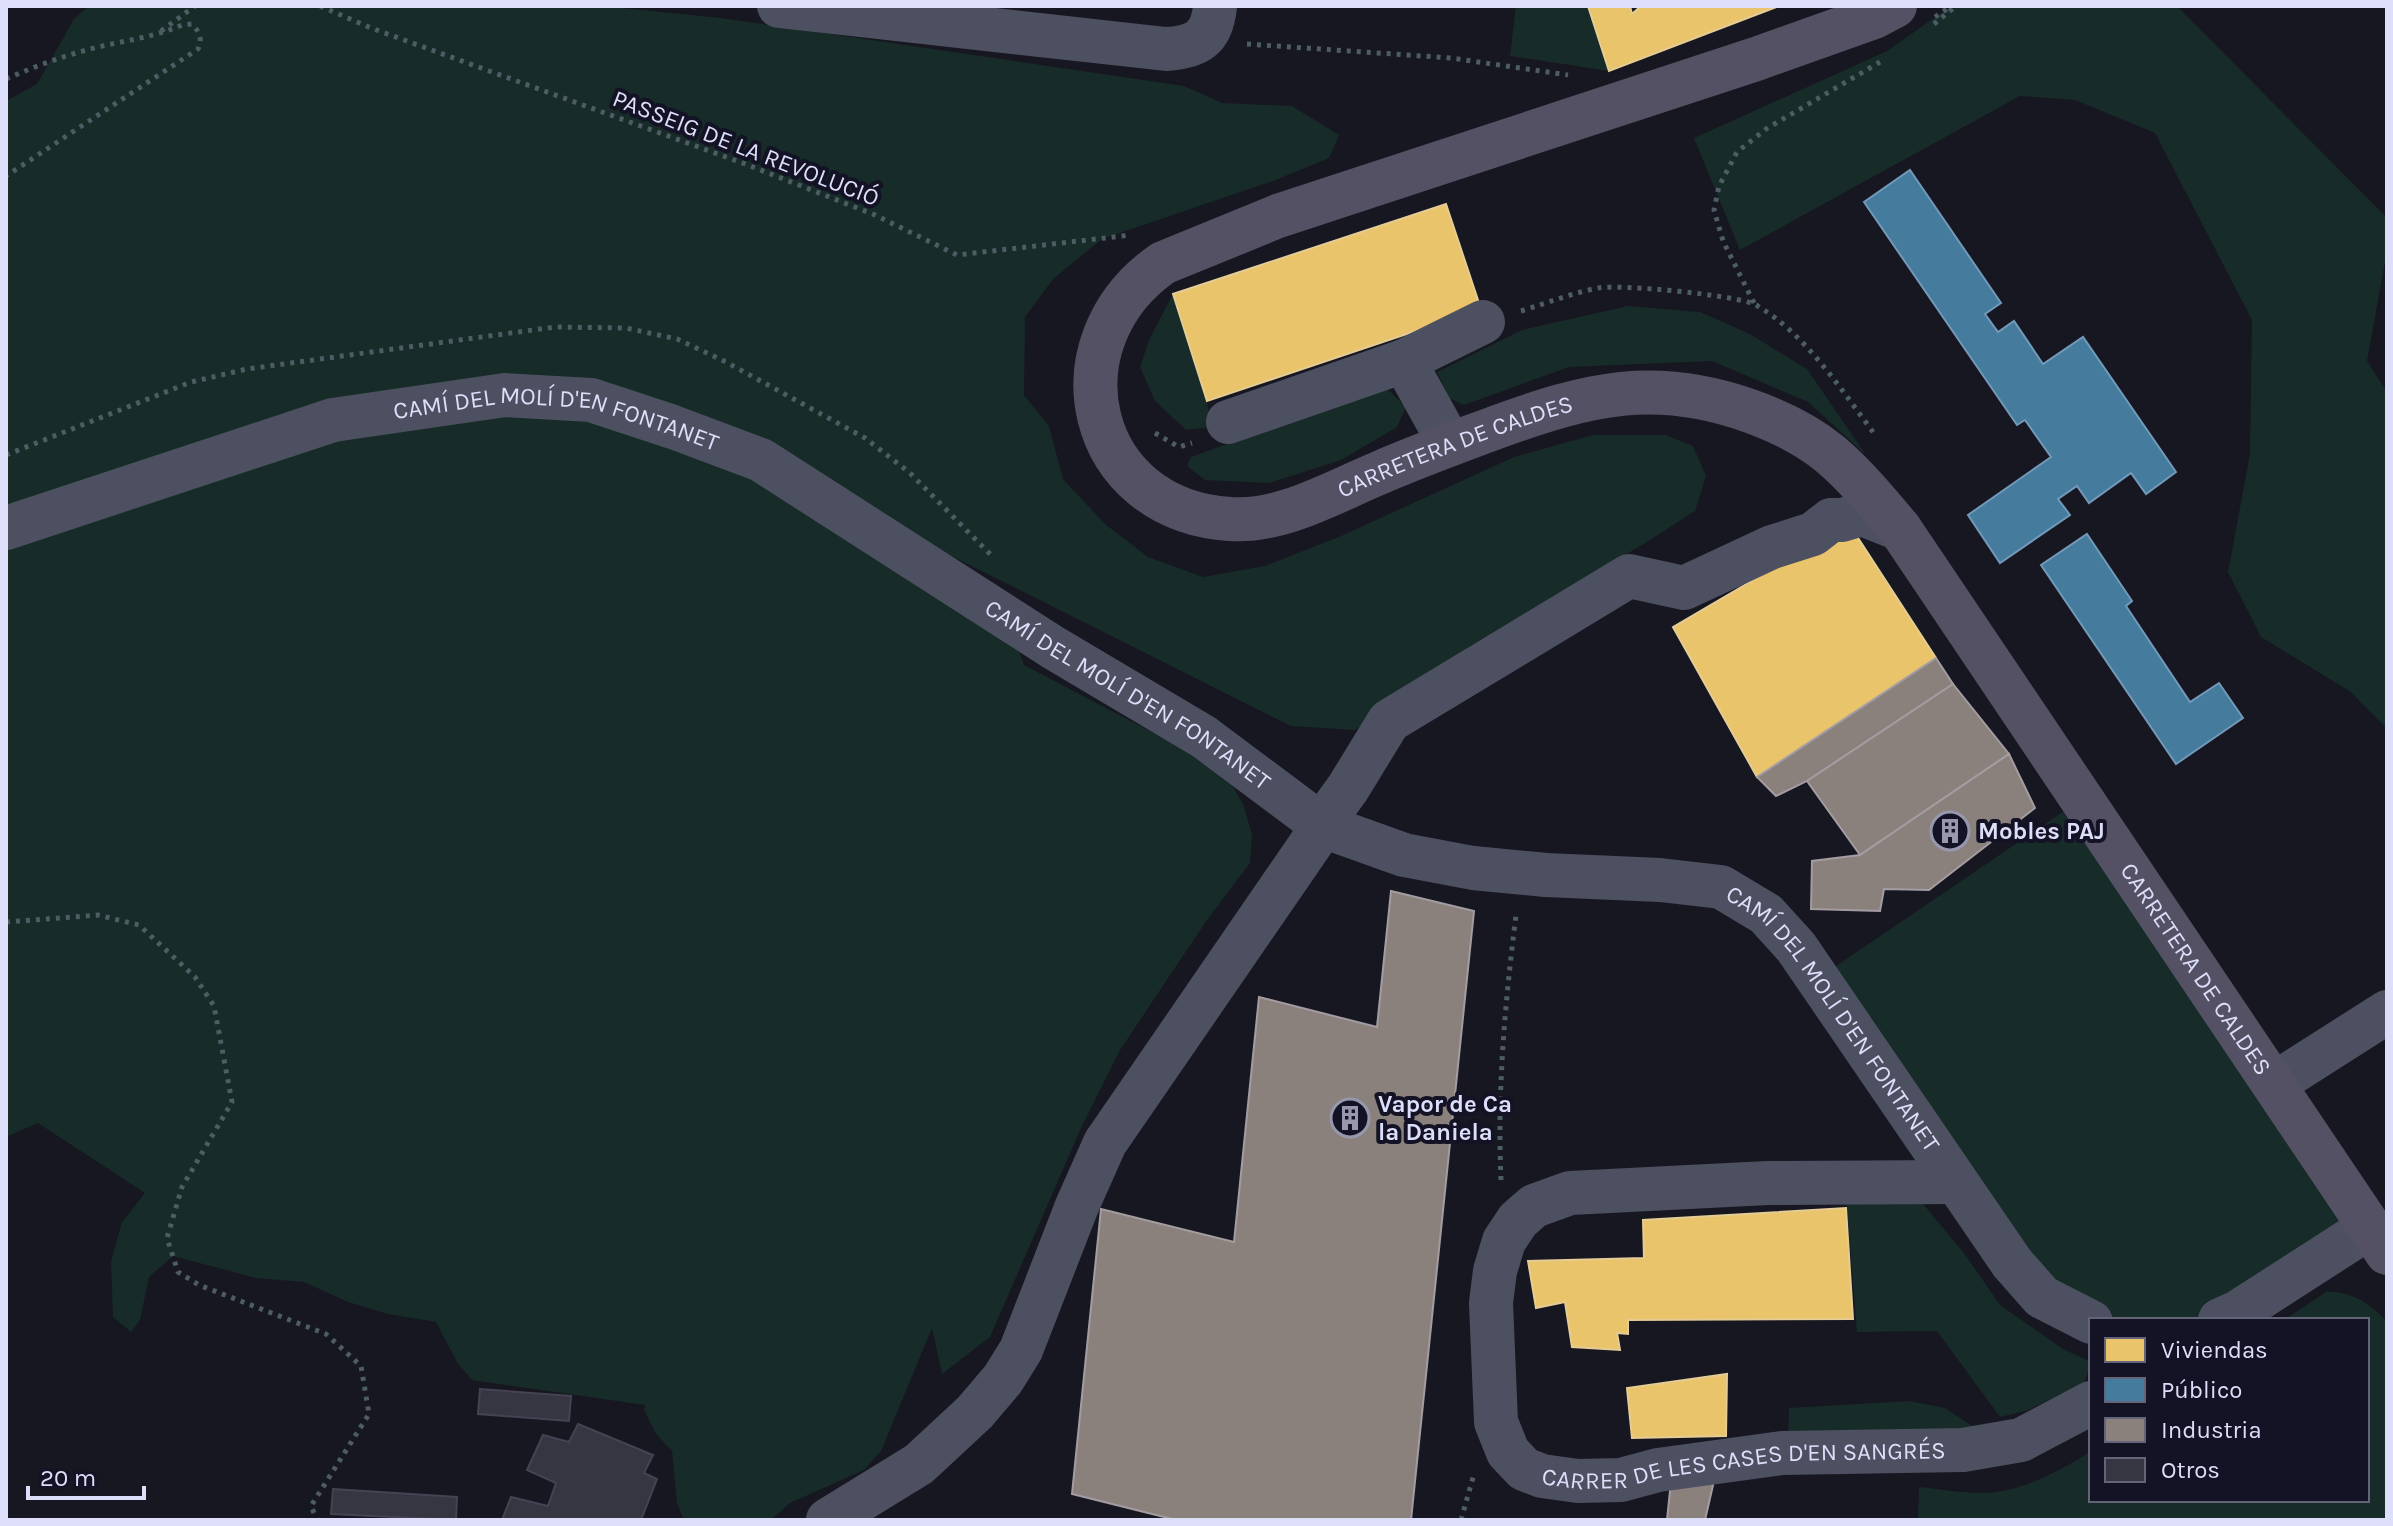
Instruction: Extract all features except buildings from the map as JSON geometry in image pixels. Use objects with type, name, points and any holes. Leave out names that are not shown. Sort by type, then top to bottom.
[{"type":"main road","name":"CARRETERA DE CALDES","points":[[1917,19],[1874,17],[1756,59],[1278,216],[1180,253],[1133,287],[1120,303],[1102,337],[1096,367],[1095,398],[1103,430],[1122,463],[1141,485],[1166,502],[1193,513],[1234,520],[1270,516],[1450,444],[1552,407],[1594,396],[1665,393],[1705,398],[1760,415],[1792,429],[1828,452],[1900,529],[2378,1240]]},
{"type":"street","points":[[779,6],[1166,49],[1189,48],[1210,22]]},
{"type":"street","points":[[1228,422],[1404,361],[1483,322]]},
{"type":"street","points":[[1404,361],[1450,444]]},
{"type":"street","name":"CAMÍ DEL MOLÍ D'EN FONTANET","points":[[6,528],[333,420],[505,395],[591,400],[761,460],[1054,648],[1204,737],[1328,816],[1404,855],[1473,868],[1522,873],[1660,880],[1721,887],[1766,914],[1796,947],[2012,1263],[2042,1297],[2089,1321]]},
{"type":"street","points":[[828,1520],[919,1464],[975,1412],[1003,1379],[1021,1350],[1105,1143],[1328,816],[1389,721],[1629,576],[1684,588],[1772,547],[1813,534],[1831,520],[1862,514],[1900,529]]},
{"type":"street","points":[[2274,1084],[2387,1012]]},
{"type":"street","name":"CARRER DE LES CASES D'EN SANGRÉS","points":[[1956,1182],[1768,1183],[1570,1193],[1534,1206],[1518,1220],[1504,1241],[1495,1271],[1491,1303],[1496,1422],[1508,1452],[1524,1469],[1533,1473],[1578,1481],[1621,1480],[1658,1470],[1782,1453],[1963,1450],[1993,1433],[2021,1440],[2089,1404]]},
{"type":"street","points":[[2224,1318],[2378,1240]]},
{"type":"path","points":[[157,34],[195,6]]},
{"type":"path","name":"PASSEIG DE LA REVOLUCIÓ","points":[[320,6],[748,165],[875,215],[957,255],[1132,235]]},
{"type":"path","points":[[1917,19],[1953,6]]},
{"type":"path","points":[[1210,22],[1251,45],[1369,50],[1451,58],[1572,76],[1592,111]]},
{"type":"path","points":[[6,79],[58,59],[182,25],[192,24],[199,31],[198,49],[6,176]]},
{"type":"path","points":[[1754,304],[1723,241],[1714,210],[1719,186],[1737,152],[1766,129],[1882,61]]},
{"type":"path","points":[[1483,322],[1601,288],[1718,295],[1754,304],[1787,329],[1816,360],[1884,447]]},
{"type":"path","points":[[1153,432],[1179,447],[1205,439],[1228,422]]},
{"type":"path","points":[[1504,1241],[1499,1129],[1506,993],[1522,873]]},
{"type":"path","points":[[6,922],[98,915],[139,925],[195,977],[214,1006],[232,1102],[182,1187],[167,1238],[178,1272],[199,1285],[326,1334],[361,1366],[369,1414],[311,1506],[317,1520]]},
{"type":"green space","points":[[89,6],[601,6],[721,18],[1184,86],[1222,103],[1292,106],[1339,135],[1329,158],[1273,181],[1102,239],[1054,278],[1025,317],[1024,395],[1049,426],[1063,479],[1105,524],[1148,557],[1203,577],[1265,566],[1341,536],[1514,457],[1593,435],[1665,435],[1693,446],[1706,476],[1695,511],[1470,646],[1355,730],[1291,726],[768,464],[1012,633],[1024,665],[1225,773],[1243,804],[1252,834],[1250,863],[1207,920],[1120,1050],[1081,1128],[990,1337],[942,1374],[932,1328],[881,1451],[864,1470],[790,1503],[771,1520],[684,1520],[677,1503],[672,1451],[656,1434],[644,1410],[645,1405],[472,1380],[458,1364],[436,1322],[388,1314],[348,1302],[304,1282],[256,1278],[173,1256],[149,1277],[140,1320],[131,1332],[113,1317],[111,1261],[122,1222],[145,1193],[38,1123],[6,1137],[6,101],[37,84],[74,19]]},
{"type":"green space","points":[[1516,6],[1588,6],[1609,71],[1510,56]]},
{"type":"green space","points":[[1951,6],[2177,6],[2387,218],[2387,251],[2367,361],[2387,392],[2387,729],[2351,692],[2261,637],[2228,572],[2250,454],[2252,320],[2155,133],[2075,100],[2020,96],[1740,250],[1694,138],[1887,51]]},
{"type":"green space","points":[[1173,294],[1207,401],[1211,427],[1186,430],[1155,401],[1140,367],[1149,340]]},
{"type":"green space","points":[[1628,306],[1700,312],[1750,334],[1807,369],[1866,455],[1808,402],[1712,361],[1569,367],[1464,405],[1449,398],[1437,372],[1522,330]]},
{"type":"green space","points":[[1385,387],[1406,407],[1397,427],[1341,460],[1269,483],[1205,480],[1187,466],[1191,457]]},
{"type":"green space","points":[[2082,799],[2370,1227],[2223,1318],[2083,1319],[1817,979]]},
{"type":"green space","points":[[1846,1198],[1919,1199],[1964,1253],[2000,1305],[2063,1349],[2089,1361],[2089,1368],[2084,1383],[2026,1411],[2000,1417],[1937,1331],[1857,1332]]},
{"type":"green space","points":[[2326,1292],[2336,1292],[2360,1299],[2387,1321],[2387,1520],[1918,1520],[1919,1487],[1973,1493],[2010,1489],[2053,1473],[2089,1452],[2089,1502],[2369,1502],[2369,1318],[2287,1318]]},
{"type":"green space","points":[[1909,1401],[1945,1408],[1975,1428],[1788,1445],[1789,1408]]},
{"type":"place","name":"Mobles PAJ","points":[[1950,831]]},
{"type":"place","name":"Vapor de Ca la Daniela","points":[[1350,1118]]}]
